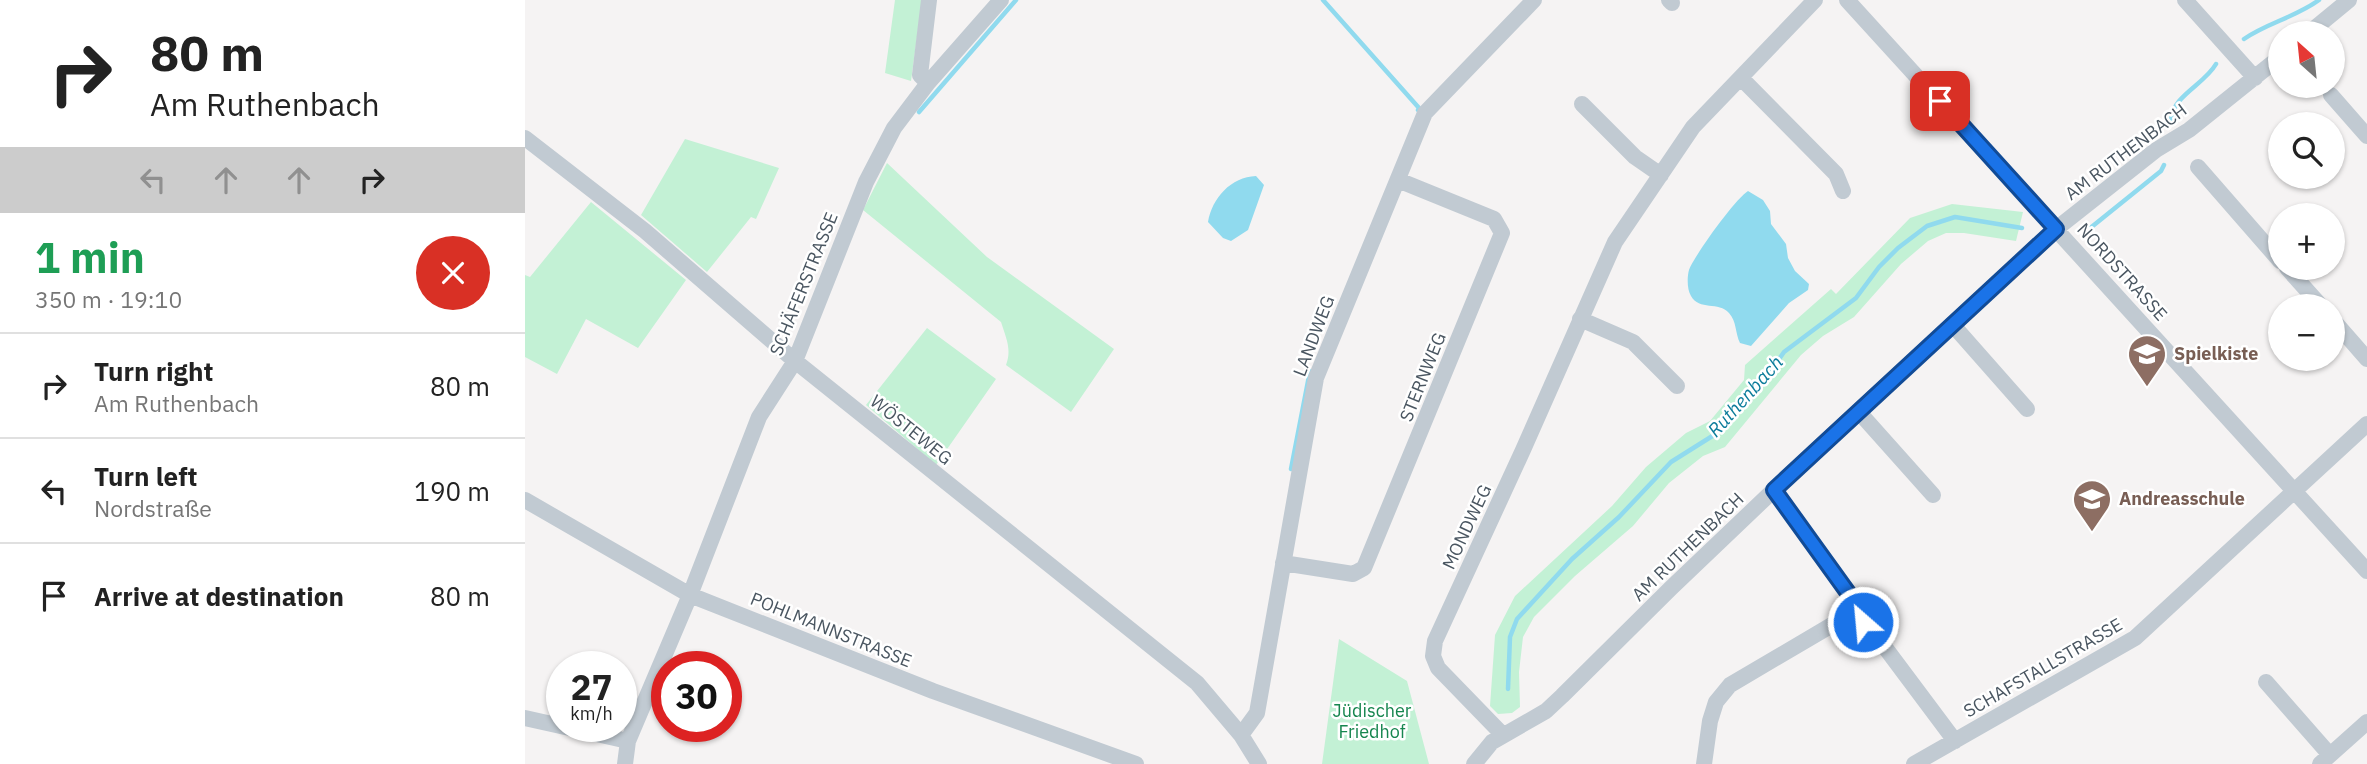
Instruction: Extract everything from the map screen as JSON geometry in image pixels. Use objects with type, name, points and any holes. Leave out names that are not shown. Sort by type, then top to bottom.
[{"type":"street","points":[[928,83],[920,75],[929,0]]},
{"type":"street","name":"SCHÄFERSTRASSE","points":[[637,720],[690,595],[759,416],[795,360],[866,182],[894,128],[928,83],[1001,0]]},
{"type":"street","name":"LANDWEG","points":[[1241,735],[1257,713],[1316,378],[1425,113],[1534,0]]},
{"type":"street","name":"MONDWEG","points":[[1502,734],[1438,668],[1433,656],[1435,641],[1615,242],[1693,127],[1815,0]]},
{"type":"street","name":"NORDSTRASSE","points":[[1847,0],[2367,571]]},
{"type":"street","points":[[2185,0],[2255,78]]},
{"type":"street","points":[[2324,21],[2349,0]]},
{"type":"street","name":"AM RUTHENBACH","points":[[1474,764],[1502,734],[1546,711],[1857,411],[2056,229],[2268,67]]},
{"type":"street","points":[[1741,78],[1836,174],[1843,191]]},
{"type":"street","points":[[2334,98],[2367,136]]},
{"type":"street","points":[[1582,104],[1635,157],[1661,175]]},
{"type":"street","name":"WÖSTEWEG","points":[[525,138],[645,231],[795,360],[1197,683],[1241,735],[1259,764]]},
{"type":"street","points":[[2198,167],[2268,247]]},
{"type":"street","name":"STERNWEG","points":[[1283,563],[1353,574],[1364,568],[1502,233],[1494,219],[1398,180]]},
{"type":"street","points":[[2298,280],[2310,294]]},
{"type":"street","points":[[1580,320],[1633,341],[1677,386]]},
{"type":"street","points":[[1952,324],[2027,409]]},
{"type":"street","points":[[2345,334],[2367,359]]},
{"type":"street","points":[[1857,411],[1933,495]]},
{"type":"street","name":"SCHAFSTALLSTRASSE","points":[[1914,764],[2135,638],[2367,424]]},
{"type":"street","points":[[1774,490],[1859,608],[1864,616],[1863,622]]},
{"type":"street","name":"POHLMANNSTRASSE","points":[[525,500],[690,595],[933,691],[1136,764]]},
{"type":"street","points":[[1704,764],[1716,702],[1730,685],[1837,622],[1852,620],[1863,622],[1872,630],[1955,741]]},
{"type":"street","points":[[2266,682],[2325,760],[2367,722]]},
{"type":"street","points":[[525,719],[546,723]]},
{"type":"street","name":"SCHÄFERSTRASSE","points":[[625,764],[628,742]]},
{"type":"green space","points":[[895,0],[922,0],[911,81],[885,73]]},
{"type":"green space","points":[[685,139],[779,168],[756,219],[751,217],[707,272],[641,215]]},
{"type":"green space","points":[[887,163],[987,257],[1114,349],[1071,412],[1006,365],[1008,349],[1001,322],[863,210]]},
{"type":"green space","points":[[591,202],[686,280],[638,348],[586,319],[557,374],[525,357],[525,275],[530,277]]},
{"type":"green space","points":[[1952,204],[2023,212],[2016,241],[1946,233],[1928,241],[1901,264],[1854,317],[1823,336],[1801,355],[1725,447],[1703,456],[1669,483],[1633,526],[1575,576],[1534,617],[1523,637],[1519,672],[1520,707],[1512,713],[1498,714],[1490,706],[1495,635],[1515,596],[1612,506],[1646,467],[1686,433],[1710,421],[1744,380],[1745,365],[1831,289],[1836,294],[1910,218]]},
{"type":"green space","points":[[927,328],[996,379],[936,465],[866,405]]},
{"type":"green space","name":"Jüdischer Friedhof","points":[[1339,639],[1407,681],[1429,764],[1322,764]]},
{"type":"water","points":[[1256,176],[1264,185],[1248,230],[1231,241],[1223,238],[1208,222],[1218,197],[1239,180]]},
{"type":"water","points":[[1748,191],[1763,200],[1770,211],[1771,224],[1786,244],[1788,258],[1795,271],[1809,284],[1808,290],[1789,303],[1751,346],[1740,343],[1733,320],[1725,309],[1695,301],[1688,283],[1689,270],[1699,253],[1725,215]]},
{"type":"waterway","points":[[919,112],[1016,0]]},
{"type":"waterway","points":[[1323,0],[1418,110]]},
{"type":"waterway","name":"Ruthenbach","points":[[2244,39],[2319,0]]},
{"type":"waterway","name":"Ruthenbach","points":[[2171,120],[2177,104],[2216,64]]},
{"type":"waterway","name":"Ruthenbach","points":[[2089,229],[2161,171],[2164,165]]},
{"type":"waterway","name":"Ruthenbach","points":[[1508,689],[1510,637],[1517,619],[1572,559],[1619,517],[1671,462],[1714,435],[1763,382],[1784,352],[1856,298],[1879,267],[1898,248],[1927,226],[1955,217],[2022,228]]},
{"type":"waterway","points":[[1291,469],[1310,371]]},
{"type":"place","name":"Spielkiste","points":[[2147,388]]},
{"type":"place","name":"Andreasschule","points":[[2092,533]]},
{"type":"route","points":[[1863,622],[1864,616],[1859,608],[1774,490],[2056,229],[1940,101]]}]
